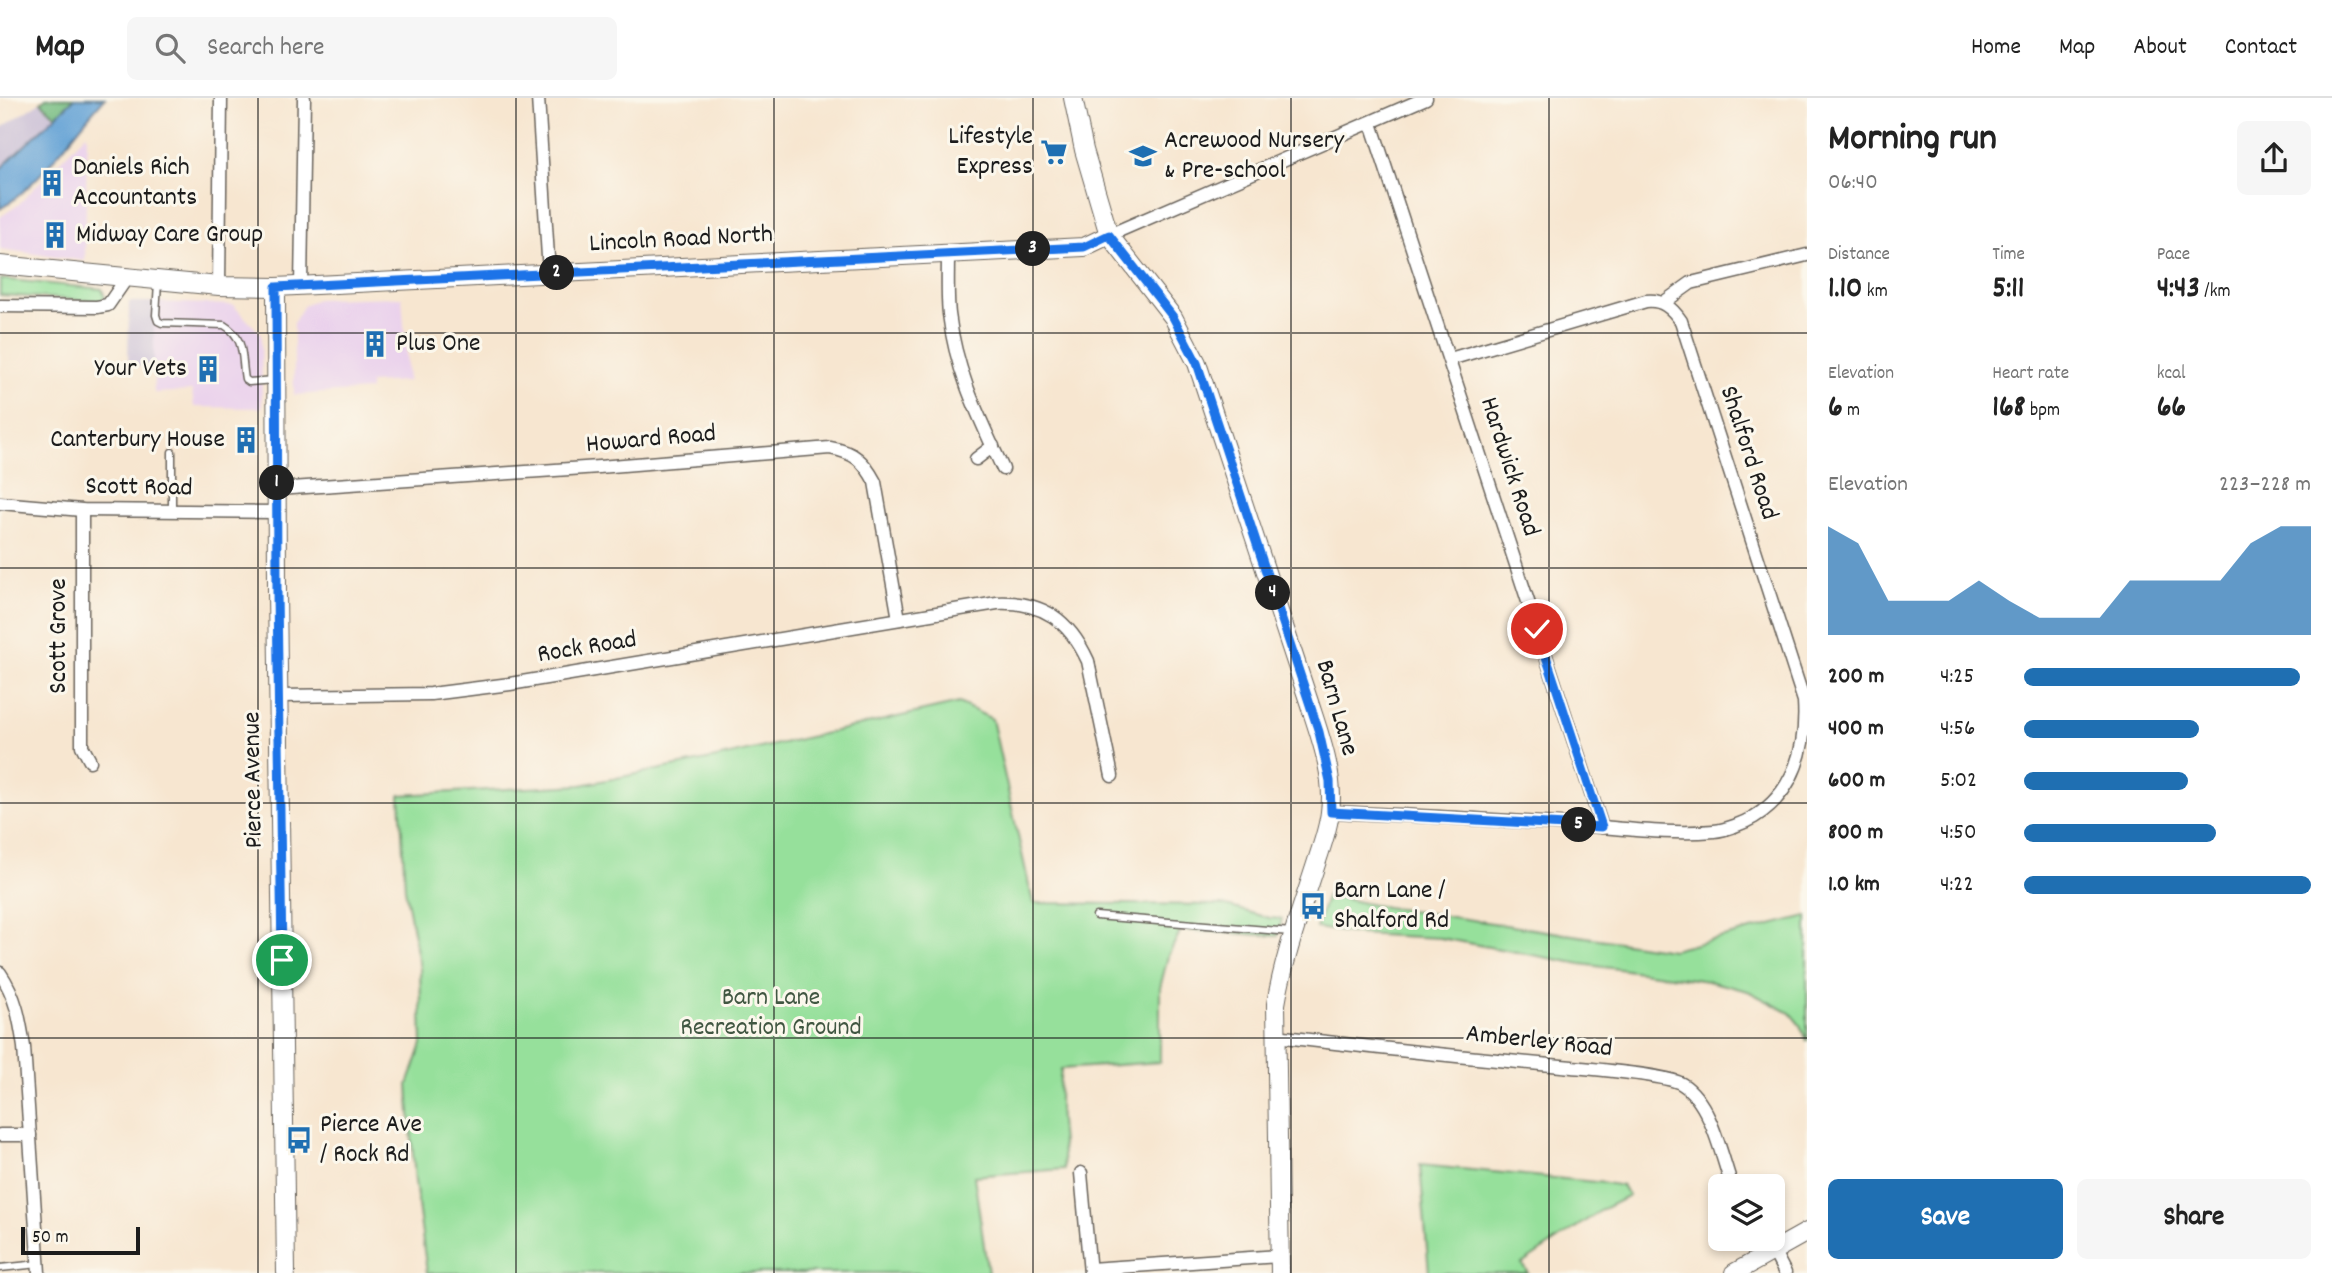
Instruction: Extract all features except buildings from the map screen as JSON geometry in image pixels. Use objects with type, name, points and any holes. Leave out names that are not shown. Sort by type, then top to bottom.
[{"type":"street","points":[[219,286],[221,98]]},
{"type":"street","points":[[301,286],[304,98]]},
{"type":"street","points":[[538,98],[549,274]]},
{"type":"street","points":[[1073,98],[1092,182],[1109,235],[1426,98]]},
{"type":"street","name":"Hardwick Road","points":[[1371,123],[1602,827]]},
{"type":"street","name":"Lincoln Road North","points":[[0,265],[158,282],[276,287],[1084,247],[1109,235]]},
{"type":"street","name":"Barn Lane","points":[[1109,235],[1173,317],[1197,363],[1319,732],[1330,781],[1331,812],[1293,932],[1276,1004],[1279,1265]]},
{"type":"street","points":[[948,254],[949,313],[957,357],[975,411],[1003,469]]},
{"type":"street","points":[[1450,359],[1646,301],[1663,303],[1691,283],[1807,255]]},
{"type":"street","points":[[0,306],[108,305],[126,279]]},
{"type":"street","name":"Pierce Avenue","points":[[276,287],[286,1273]]},
{"type":"street","name":"Shalford Road","points":[[1331,812],[1660,832],[1717,831],[1752,818],[1780,795],[1793,774],[1800,755],[1806,726],[1804,701],[1685,334],[1674,311],[1663,303]]},
{"type":"street","points":[[976,459],[993,446]]},
{"type":"street","name":"Howard Road","points":[[277,489],[830,448],[845,450],[864,463],[875,482],[899,619]]},
{"type":"street","name":"Scott Road","points":[[0,503],[82,510],[278,512]]},
{"type":"street","name":"Scott Grove","points":[[82,510],[82,746],[90,761]]},
{"type":"street","name":"Rock Road","points":[[279,696],[431,694],[510,684],[1014,602],[1049,613],[1061,621],[1076,638],[1088,661],[1112,776]]},
{"type":"street","points":[[0,974],[10,987],[19,1013],[39,1269]]},
{"type":"street","name":"Amberley Road","points":[[1276,1035],[1677,1081],[1691,1091],[1703,1106],[1728,1174]]},
{"type":"street","points":[[0,1135],[30,1135]]},
{"type":"street","points":[[1081,1172],[1090,1271],[1279,1265]]},
{"type":"street","points":[[1734,1273],[1807,1232]]},
{"type":"street","points":[[1768,1253],[1785,1273]]},
{"type":"lane","points":[[158,282],[158,321],[224,326],[233,330],[239,338],[245,379],[249,382],[276,380]]},
{"type":"lane","points":[[172,452],[172,512]]},
{"type":"lane","points":[[1096,916],[1293,932]]},
{"type":"lane","points":[[0,1268],[39,1269]]},
{"type":"shaded area","points":[[40,102],[56,116],[0,169],[0,129]]},
{"type":"shaded area","points":[[87,133],[85,261],[0,249],[0,217],[18,205]]},
{"type":"shaded area","points":[[402,297],[408,381],[370,383],[370,390],[294,395],[294,322],[304,305],[318,299]]},
{"type":"shaded area","points":[[129,302],[154,302],[154,366],[128,366]]},
{"type":"shaded area","points":[[154,302],[233,305],[261,334],[262,408],[194,407],[192,391],[154,393]]},
{"type":"green space","points":[[46,98],[75,98],[56,116],[41,102]]},
{"type":"green space","points":[[0,279],[102,289],[105,298],[96,301],[0,295]]},
{"type":"green space","name":"Barn Lane Recreation Ground","points":[[959,703],[992,719],[1033,903],[1223,905],[1282,919],[1278,936],[1181,930],[1168,956],[1160,988],[1160,1062],[1061,1069],[1059,1107],[1064,1169],[974,1176],[988,1273],[427,1273],[415,1182],[408,1085],[422,1044],[420,968],[405,889],[400,795],[581,785],[712,759]]},
{"type":"green space","points":[[1327,895],[1373,905],[1672,950],[1807,916],[1807,1041],[1800,1025],[1790,1013],[1748,991],[1708,981],[1581,964],[1440,938],[1357,934],[1316,928]]},
{"type":"green space","points":[[1420,1165],[1606,1183],[1622,1186],[1629,1196],[1603,1209],[1522,1264],[1528,1273],[1429,1273]]},
{"type":"water","points":[[75,98],[105,98],[42,173],[0,209],[0,169]]},
{"type":"place","name":"Lifestyle Express","points":[[1054,152]]},
{"type":"place","name":"Acrewood Nursery & Pre-school","points":[[1143,156]]},
{"type":"place","name":"Daniels Rich Accountants","points":[[52,183]]},
{"type":"place","name":"Midway Care Group","points":[[55,235]]},
{"type":"place","name":"Plus One","points":[[375,344]]},
{"type":"place","name":"Your Vets","points":[[208,369]]},
{"type":"place","name":"Canterbury House","points":[[246,440]]},
{"type":"place","name":"Barn Lane / Shalford Rd","points":[[1313,906]]},
{"type":"place","name":"Pierce Ave / Rock Rd","points":[[299,1140]]},
{"type":"route","points":[[282,960],[276,287],[1084,247],[1109,235],[1173,317],[1197,363],[1319,732],[1330,781],[1331,812],[1602,827],[1537,629]]}]
